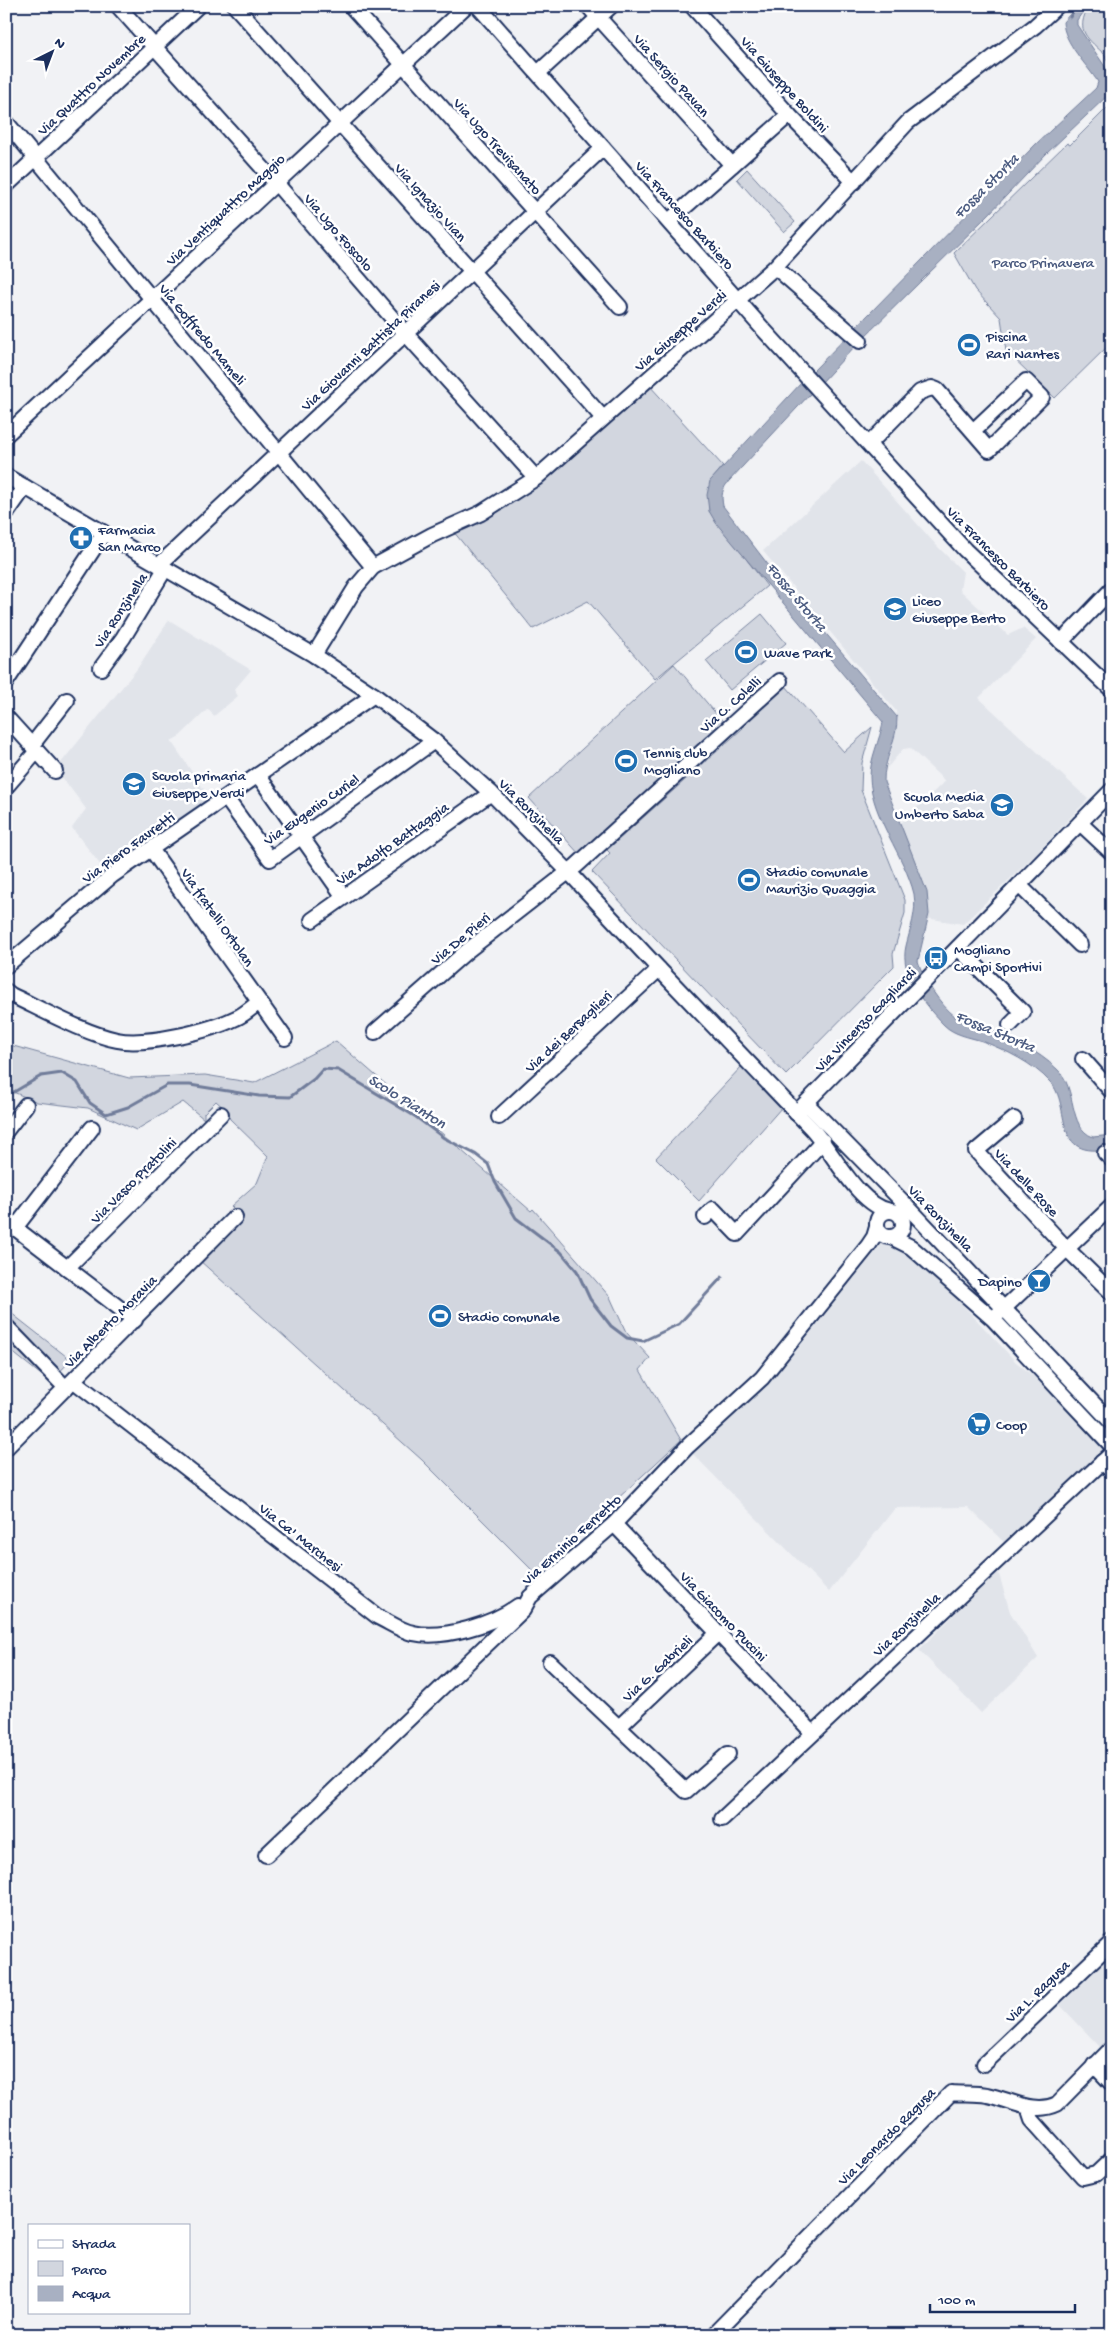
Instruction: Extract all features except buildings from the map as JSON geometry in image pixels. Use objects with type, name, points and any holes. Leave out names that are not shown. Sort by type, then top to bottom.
[{"type":"street","name":"Via Ugo Foscolo","points":[[118,6],[276,183],[406,334],[536,478]]},
{"type":"street","name":"Via Quattro Novembre","points":[[6,186],[198,6]]},
{"type":"street","name":"Via Ignazio Vian","points":[[235,6],[339,125],[603,418]]},
{"type":"street","name":"Via Ugo Trevisanato","points":[[351,6],[620,307]]},
{"type":"street","name":"Via Ventiquattro Maggio","points":[[6,435],[466,6]]},
{"type":"street","name":"Via Francesco Barbiero","points":[[478,6],[738,300],[965,550],[1112,690]]},
{"type":"street","name":"Via Sergio Pavan","points":[[588,6],[732,165]]},
{"type":"street","points":[[538,73],[611,6]]},
{"type":"street","name":"Via Giuseppe Boldini","points":[[692,6],[789,115],[854,182]]},
{"type":"street","name":"Via Giuseppe Verdi","points":[[314,655],[356,587],[374,567],[432,535],[481,513],[536,478],[775,267],[916,115],[1035,26],[1057,6]]},
{"type":"street","points":[[669,221],[789,115]]},
{"type":"street","name":"Via Goffredo Mameli","points":[[6,122],[374,567]]},
{"type":"street","name":"Via Giovanni Battista Piranesi","points":[[162,567],[279,452],[603,148]]},
{"type":"street","points":[[775,267],[856,337]]},
{"type":"street","points":[[869,444],[920,392],[927,388],[937,390],[989,450],[1042,397],[1026,381],[973,431]]},
{"type":"street","name":"Via Ronzinella","points":[[6,476],[314,655],[374,695],[434,741],[492,793],[659,969],[1004,1309],[1112,1423]]},
{"type":"street","points":[[6,514],[25,487]]},
{"type":"street","points":[[6,682],[104,533]]},
{"type":"street","name":"Via Ronzinella","points":[[101,668],[123,638],[162,567]]},
{"type":"street","points":[[1061,642],[1112,589]]},
{"type":"street","name":"Via C. Colelli","points":[[569,872],[780,681]]},
{"type":"street","name":"Via Piero Favretti","points":[[6,966],[113,875],[374,695]]},
{"type":"street","points":[[6,787],[67,700]]},
{"type":"street","points":[[6,717],[55,771]]},
{"type":"street","name":"Via Eugenio Curiel","points":[[226,798],[270,860],[434,741]]},
{"type":"street","points":[[258,775],[344,897]]},
{"type":"street","name":"Via Vincenzo Gagliardi","points":[[801,1108],[1112,790]]},
{"type":"street","name":"Via Adolfo Battaggia","points":[[312,920],[492,793]]},
{"type":"street","points":[[1080,823],[1112,853]]},
{"type":"street","name":"Via fratelli Ortolan","points":[[151,849],[258,1003],[285,1038]]},
{"type":"street","name":"Via De Pieri","points":[[375,1032],[467,952],[569,872]]},
{"type":"street","points":[[1019,885],[1080,945]]},
{"type":"street","points":[[958,948],[1023,1012],[1010,1025]]},
{"type":"street","name":"Via dei Bersaglieri","points":[[499,1117],[659,969]]},
{"type":"street","points":[[6,991],[50,1014],[117,1040],[148,1040],[213,1027],[238,1018],[258,1003]]},
{"type":"street","points":[[1083,1060],[1112,1092]]},
{"type":"street","points":[[6,1131],[26,1105]]},
{"type":"street","name":"Via Ronzinella","points":[[801,1108],[846,1176],[874,1210],[880,1233],[904,1242],[993,1319],[1112,1446]]},
{"type":"street","name":"Via Vasco Pratolini","points":[[67,1268],[221,1114]]},
{"type":"street","name":"Via delle Rose","points":[[1014,1119],[976,1151],[1067,1249],[1112,1293]]},
{"type":"street","points":[[92,1128],[10,1225],[135,1320]]},
{"type":"street","points":[[705,1217],[713,1209],[737,1234],[823,1141]]},
{"type":"street","name":"Via Ronzinella","points":[[861,1193],[876,1205],[899,1214],[908,1238],[918,1253]]},
{"type":"street","points":[[993,1319],[1112,1206]]},
{"type":"street","points":[[877,1223],[881,1214],[890,1211]]},
{"type":"street","name":"Via Alberto Moravia","points":[[9,1439],[70,1384],[135,1320],[235,1216]]},
{"type":"street","name":"Via Ronzinella","points":[[890,1237],[901,1231],[903,1222]]},
{"type":"street","name":"Via Erminio Ferretto","points":[[266,1855],[523,1610],[530,1597],[614,1524],[688,1446],[762,1378],[861,1255],[874,1237],[877,1223]]},
{"type":"street","name":"Via Erminio Ferretto","points":[[861,1255],[878,1239],[890,1237]]},
{"type":"street","name":"Via Ca' Marchesi","points":[[6,1326],[70,1384],[378,1616],[397,1627],[413,1633],[442,1634],[490,1622],[507,1614],[530,1597]]},
{"type":"street","name":"Via Ronzinella","points":[[722,1819],[1109,1462]]},
{"type":"street","name":"Via Giacomo Puccini","points":[[614,1524],[810,1730]]},
{"type":"street","name":"Via G. Gabrieli","points":[[619,1727],[718,1632]]},
{"type":"street","points":[[550,1662],[686,1791],[728,1754]]},
{"type":"street","name":"Via L. Ragusa","points":[[984,2064],[1112,1942]]},
{"type":"street","name":"Via Leonardo Ragusa","points":[[713,2335],[951,2093],[987,2095],[1032,2108],[1051,2106],[1057,2104],[1112,2048]]},
{"type":"street","points":[[1094,2065],[1112,2084]]},
{"type":"street","points":[[1032,2108],[1030,2114],[1032,2120],[1083,2177],[1096,2174],[1112,2159]]},
{"type":"shaded area","points":[[861,461],[937,546],[963,572],[960,590],[1008,635],[1023,628],[1036,639],[979,698],[1088,799],[1038,852],[963,924],[926,918],[898,826],[945,781],[910,748],[903,749],[887,768],[898,723],[896,711],[763,551]]},
{"type":"shaded area","name":"Scuola primaria Giuseppe Verdi","points":[[169,620],[251,670],[234,690],[238,696],[214,716],[208,709],[180,736],[171,741],[211,800],[109,876],[72,828],[86,809],[56,769],[137,669]]},
{"type":"shaded area","points":[[900,1238],[1016,1362],[1037,1379],[1112,1458],[1112,1466],[1016,1554],[968,1507],[895,1508],[829,1592],[690,1451],[791,1357],[884,1241]]},
{"type":"shaded area","points":[[998,1571],[1010,1612],[1038,1658],[981,1713],[919,1650]]},
{"type":"shaded area","points":[[1112,1954],[1112,2037],[1102,2049],[1060,2005]]},
{"type":"green space","points":[[1089,6],[1112,6],[1112,62],[1110,63],[1106,56],[1085,34],[1083,22]]},
{"type":"green space","name":"Parco Primavera","points":[[1112,103],[1112,342],[1055,398],[1006,351],[1001,318],[975,290],[954,253],[1067,143],[1070,145]]},
{"type":"green space","points":[[747,169],[795,222],[784,232],[737,179]]},
{"type":"green space","points":[[649,385],[723,466],[710,482],[709,511],[767,586],[655,679],[588,601],[533,629],[453,531],[482,517]]},
{"type":"green space","name":"Wave Park","points":[[762,614],[786,643],[730,690],[706,661]]},
{"type":"green space","name":"Tennis club Mogliano","points":[[674,664],[724,723],[580,855],[529,798]]},
{"type":"green space","name":"Stadio comunale Maurizio Quaggia","points":[[785,685],[844,752],[872,727],[862,763],[861,790],[905,900],[905,913],[893,954],[894,966],[786,1075],[592,872],[610,853],[607,850],[743,728],[740,723]]},
{"type":"green space","name":"Stadio comunale","points":[[336,1041],[531,1211],[533,1209],[610,1297],[626,1332],[650,1358],[640,1370],[681,1440],[535,1575],[422,1460],[199,1260],[242,1217],[231,1206],[257,1183],[268,1156],[230,1119],[226,1110],[216,1101],[204,1113],[204,1119],[183,1102],[136,1130],[88,1108],[37,1102],[6,1089],[6,1044],[129,1078],[205,1075],[254,1083]]},
{"type":"green space","points":[[742,1066],[782,1107],[699,1201],[656,1158]]},
{"type":"green space","points":[[6,1309],[71,1360],[50,1382],[6,1347]]},
{"type":"water","points":[[1077,6],[1087,6],[1077,20],[1077,25],[1112,77],[1111,89],[1107,96],[1046,154],[988,215],[856,345],[821,383],[812,372],[1036,144],[1096,88],[1098,82],[1077,54],[1064,30],[1063,22]]},
{"type":"water","points":[[802,382],[811,393],[727,484],[723,490],[723,506],[776,575],[897,717],[897,725],[884,774],[884,782],[927,892],[929,914],[918,961],[928,983],[944,1006],[960,1019],[1015,1041],[1042,1056],[1057,1069],[1064,1077],[1068,1086],[1079,1125],[1093,1137],[1112,1135],[1112,1148],[1092,1150],[1079,1147],[1071,1139],[1066,1129],[1057,1092],[1043,1075],[1009,1053],[948,1028],[929,1009],[915,989],[906,967],[905,957],[914,914],[914,894],[910,880],[876,807],[870,777],[883,722],[716,523],[709,511],[707,495],[710,481]]},
{"type":"waterway","name":"Fossa Storta","points":[[1070,17],[1076,6]]},
{"type":"waterway","name":"Scolo Pianton","points":[[6,1090],[14,1092],[41,1076],[62,1073],[77,1082],[90,1103],[106,1114],[128,1107],[167,1085],[190,1085],[259,1096],[290,1097],[314,1079],[323,1069],[338,1070],[416,1117],[444,1138],[475,1154],[488,1164],[495,1182],[516,1218],[561,1252],[577,1271],[590,1299],[611,1326],[627,1338],[643,1341],[679,1324],[722,1277]]},
{"type":"place","name":"Piscina Rari Nantes","points":[[969,345]]},
{"type":"place","name":"Farmacia San Marco","points":[[81,538]]},
{"type":"place","name":"Liceo Giuseppe Berto","points":[[895,609]]},
{"type":"place","name":"Wave Park","points":[[746,652]]},
{"type":"place","name":"Tennis club Mogliano","points":[[626,761]]},
{"type":"place","name":"Scuola primaria Giuseppe Verdi","points":[[134,784]]},
{"type":"place","name":"Scuola Media Umberto Saba","points":[[1002,805]]},
{"type":"place","name":"Stadio comunale Maurizio Quaggia","points":[[749,880]]},
{"type":"place","name":"Mogliano Campi Sportivi","points":[[936,958]]},
{"type":"place","name":"Dapino","points":[[1039,1281]]},
{"type":"place","name":"Stadio comunale","points":[[440,1316]]},
{"type":"place","name":"Coop","points":[[979,1424]]}]
